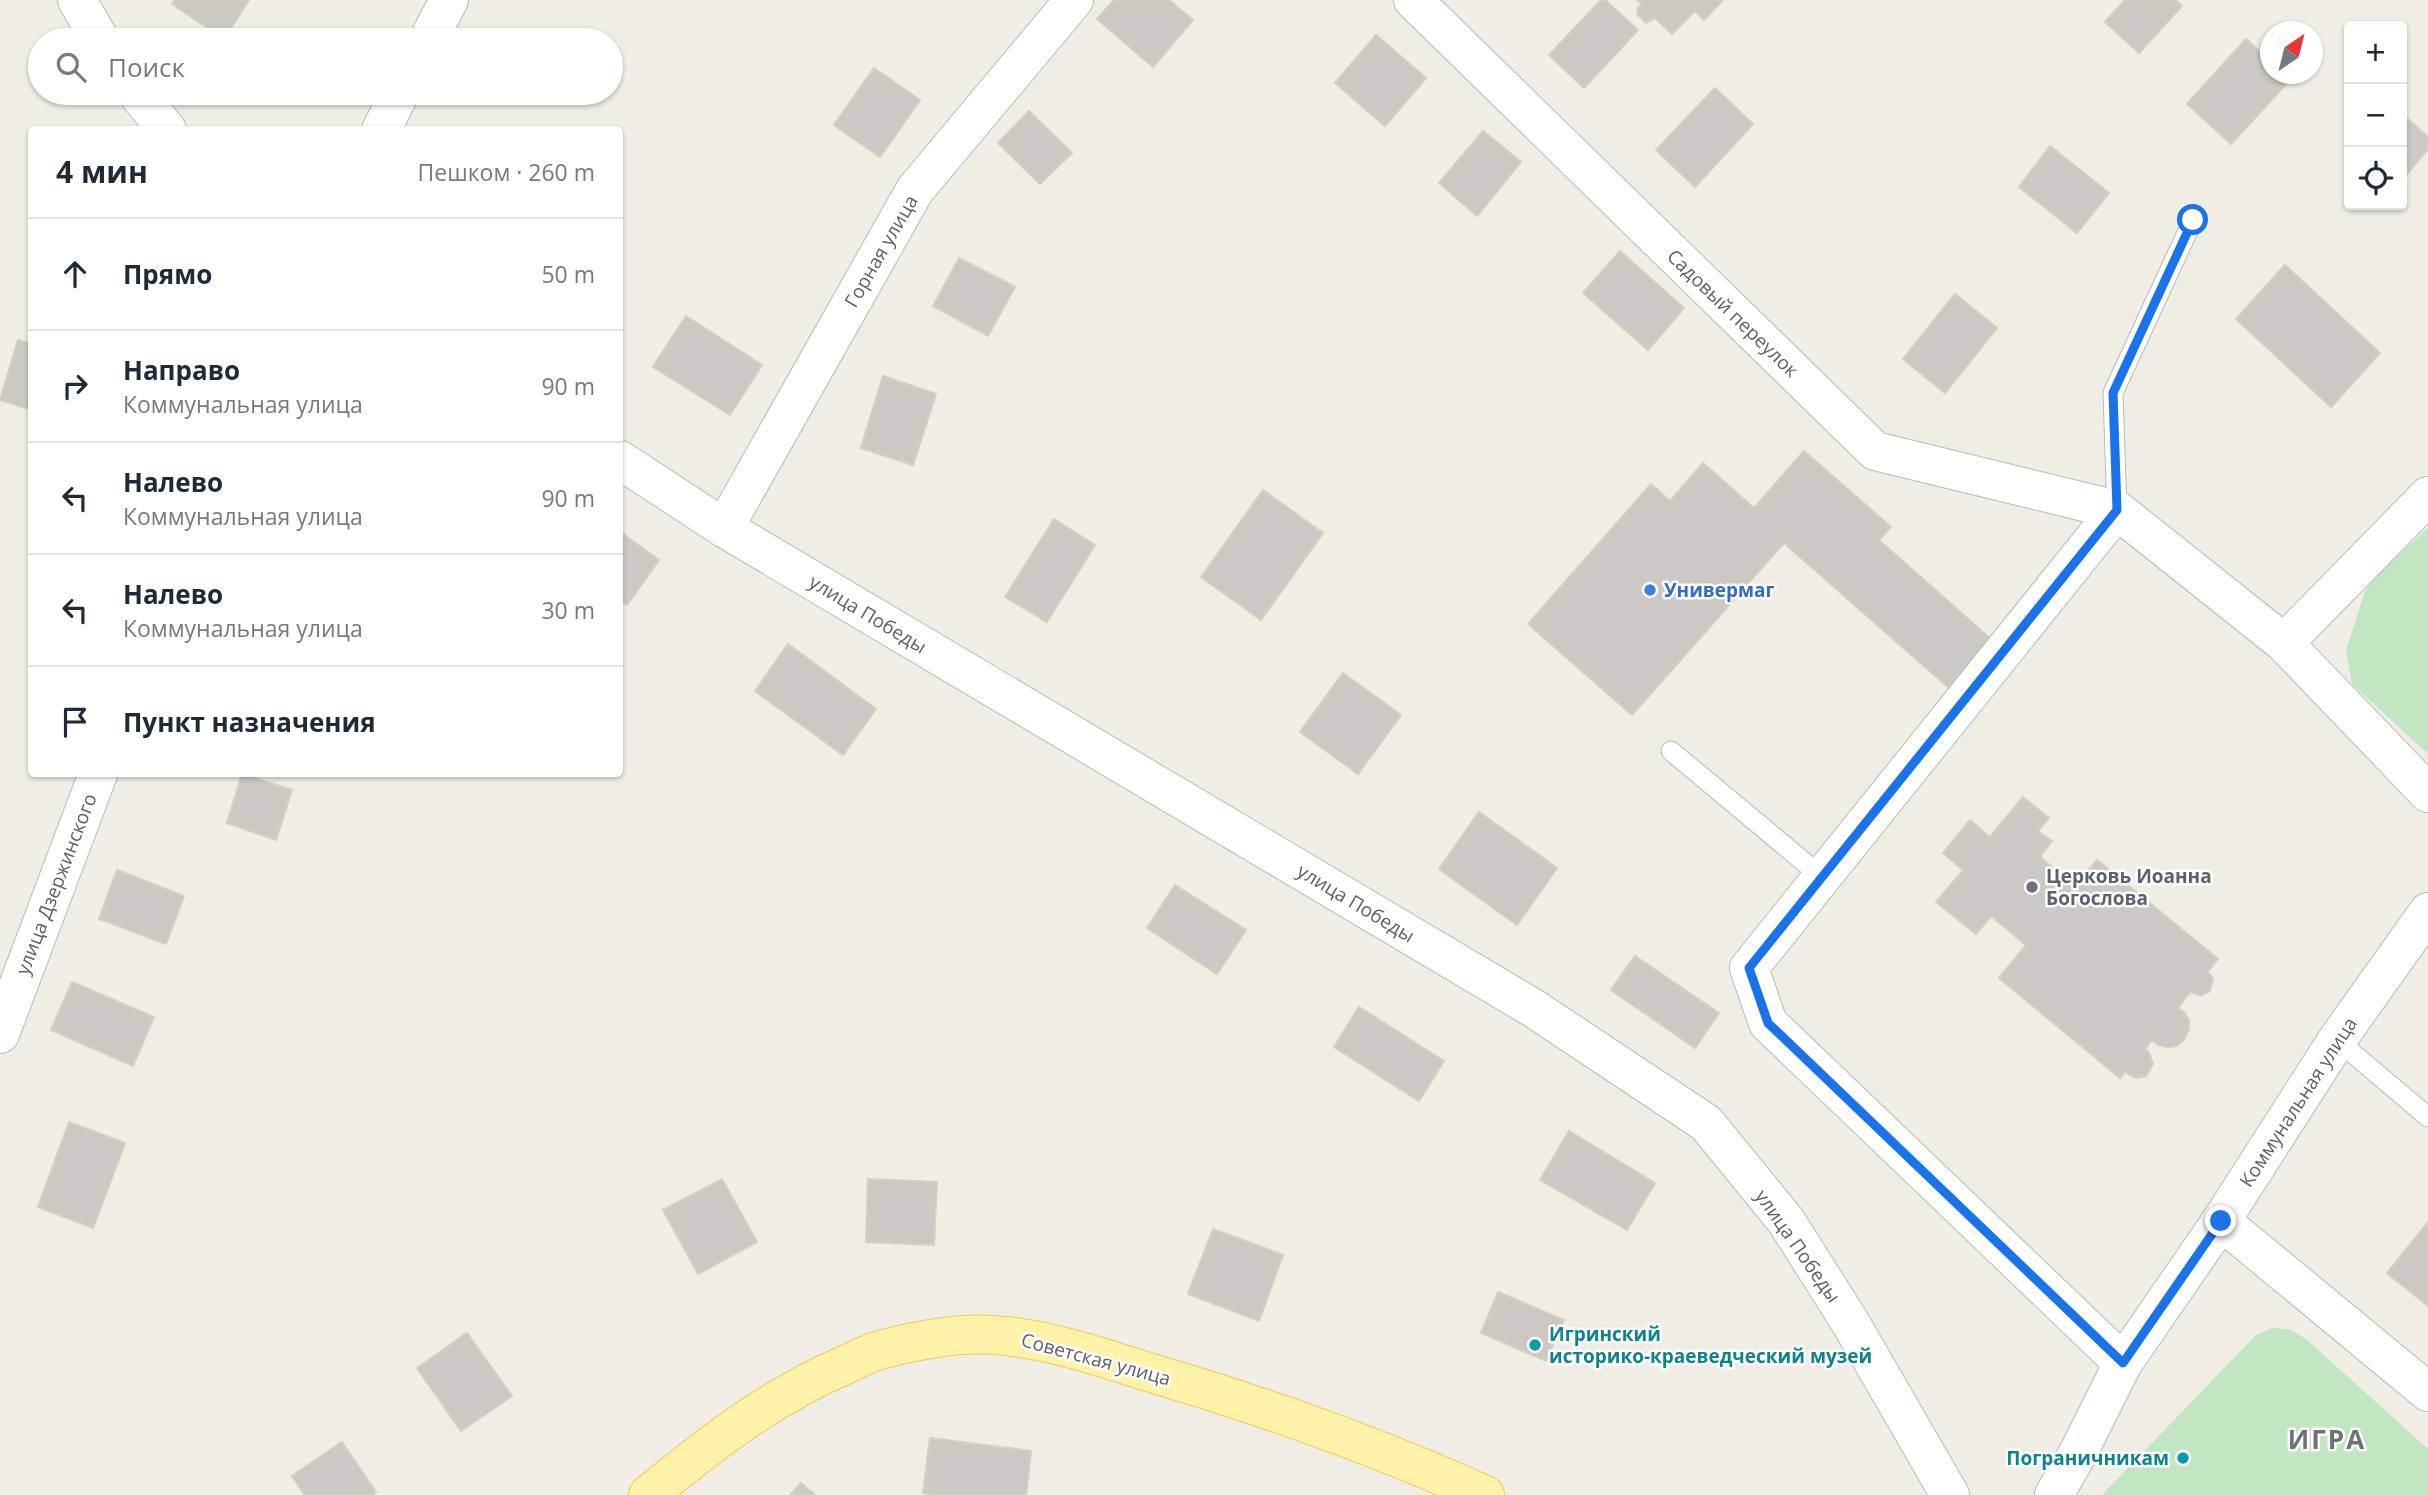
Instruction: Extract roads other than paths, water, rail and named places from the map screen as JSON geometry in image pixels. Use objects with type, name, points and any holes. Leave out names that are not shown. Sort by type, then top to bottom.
[{"type":"main road","name":"Советская улица","points":[[648,1495],[762,1407],[826,1373],[882,1349],[946,1337],[1004,1335],[1071,1349],[1256,1404],[1434,1472],[1485,1495]]},
{"type":"street","points":[[77,0],[93,28]]},
{"type":"street","points":[[434,28],[449,0]]},
{"type":"street","name":"Горная улица","points":[[724,528],[915,190],[1074,0]]},
{"type":"street","name":"Садовый переулок","points":[[1412,0],[1875,451],[2117,510]]},
{"type":"street","points":[[147,105],[164,126]]},
{"type":"street","points":[[383,126],[394,105]]},
{"type":"street","name":"улица Победы","points":[[623,462],[724,528],[1533,1009],[1706,1124],[1786,1221],[1850,1322],[1950,1495]]},
{"type":"street","points":[[2284,643],[2428,496]]},
{"type":"street","points":[[2123,1363],[1768,1023],[1749,968],[2117,510],[2284,643],[2428,793]]},
{"type":"street","name":"улица Дзержинского","points":[[0,1034],[97,777]]},
{"type":"street","name":"Коммунальная улица","points":[[2054,1495],[2123,1363],[2221,1221],[2337,1041],[2428,912]]},
{"type":"street","points":[[2221,1221],[2428,1392]]},
{"type":"lane","points":[[2117,510],[2113,393],[2193,220]]},
{"type":"lane","points":[[1671,751],[1822,877]]},
{"type":"lane","points":[[2337,1041],[2428,1117]]},
{"type":"place","name":"Универмаг","points":[[1650,590]]},
{"type":"place","name":"Церковь Иоанна Богослова","points":[[2032,887]]},
{"type":"place","name":"Игринский историко-краеведческий музей","points":[[1535,1345]]},
{"type":"place","name":"Пограничникам","points":[[2183,1458]]},
{"type":"district","name":"ИГРА","points":[[2327,1440]]}]
